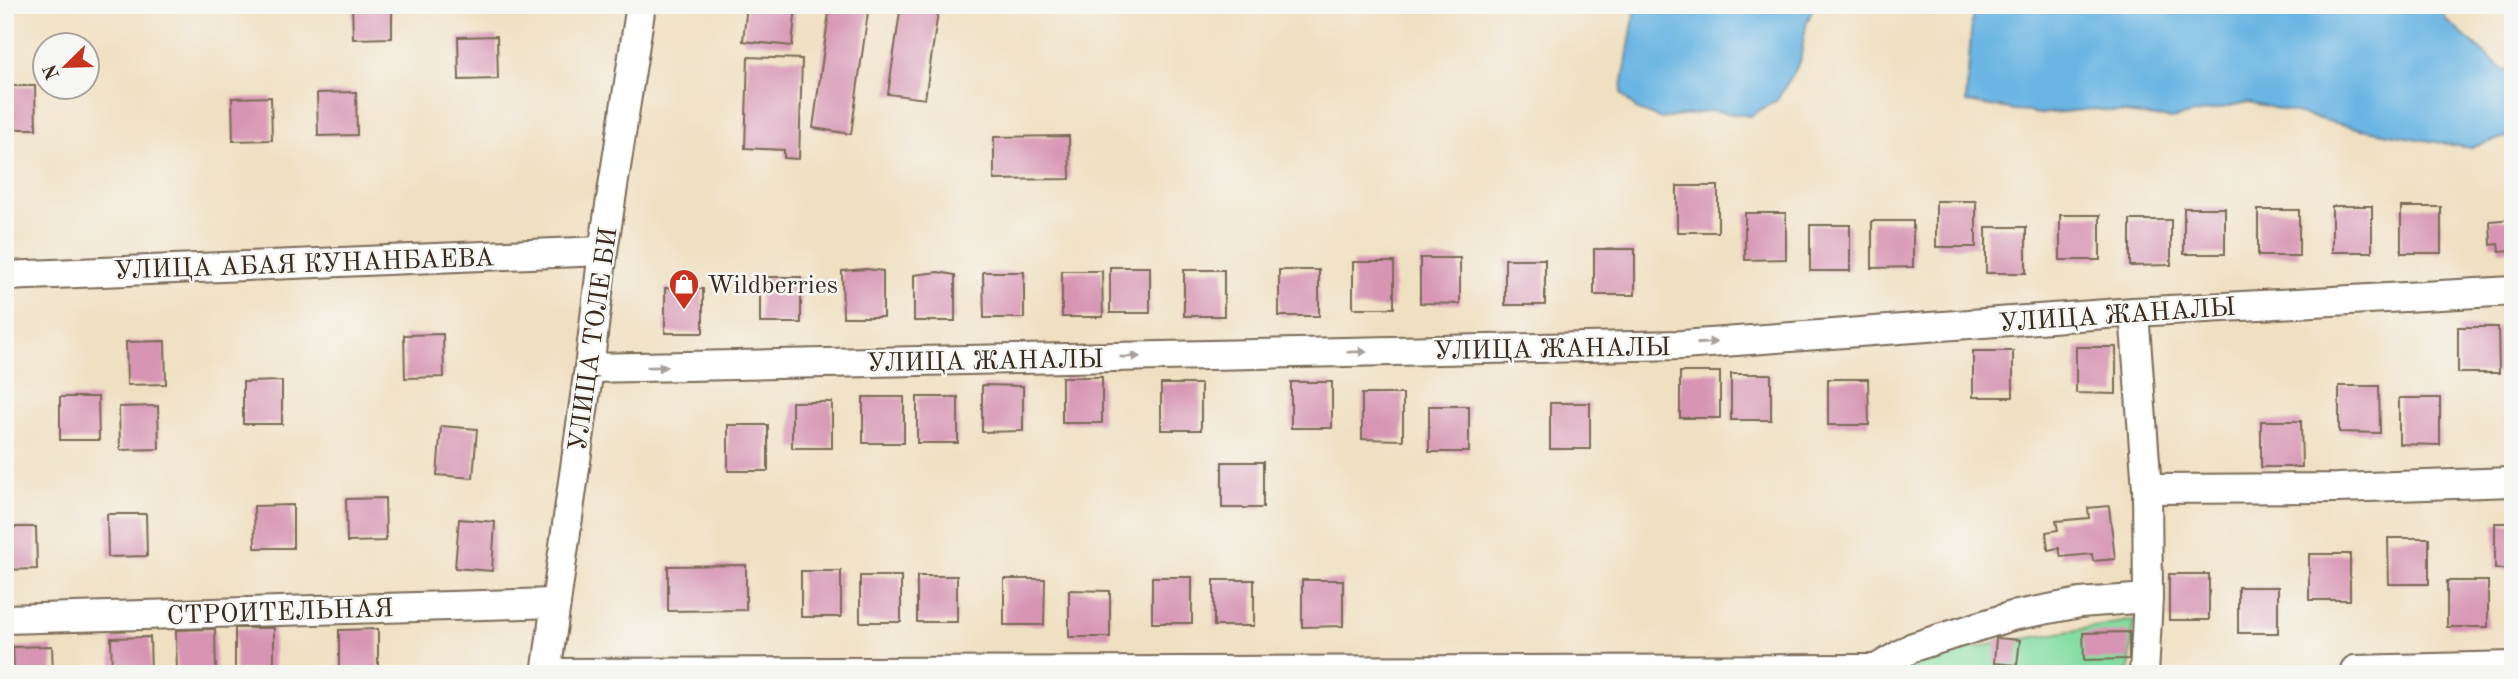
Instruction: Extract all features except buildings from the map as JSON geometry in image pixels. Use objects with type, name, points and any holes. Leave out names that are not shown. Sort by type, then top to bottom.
[{"type":"street","name":"УЛИЦА ТОЛЕ БИ","points":[[546,673],[603,251],[641,5]]},
{"type":"street","name":"УЛИЦА АБАЯ КУНАНБАЕВА","points":[[5,276],[603,251]]},
{"type":"street","name":"УЛИЦА ЖАНАЛЫ","points":[[589,368],[1682,345],[2134,312],[2513,291]]},
{"type":"street","points":[[2134,312],[2147,489],[2148,598],[2144,674]]},
{"type":"street","points":[[2147,489],[2338,488],[2513,482]]},
{"type":"street","points":[[546,673],[1875,671],[1913,647],[2012,616],[2080,603],[2148,598]]},
{"type":"street","name":"СТРОИТЕЛЬНАЯ","points":[[5,620],[556,603]]},
{"type":"street","points":[[2355,672],[2513,666]]},
{"type":"green space","points":[[2134,620],[2129,674],[1893,674],[1915,658]]},
{"type":"water","points":[[1636,5],[1814,5],[1806,25],[1800,62],[1777,100],[1750,116],[1712,111],[1661,119],[1636,109],[1621,93]]},
{"type":"water","points":[[1973,5],[2445,5],[2445,19],[2502,69],[2513,71],[2513,135],[2470,148],[2361,129],[2249,102],[2171,119],[2094,109],[2040,114],[1966,102]]},
{"type":"place","name":"Wildberries","points":[[684,311]]}]
